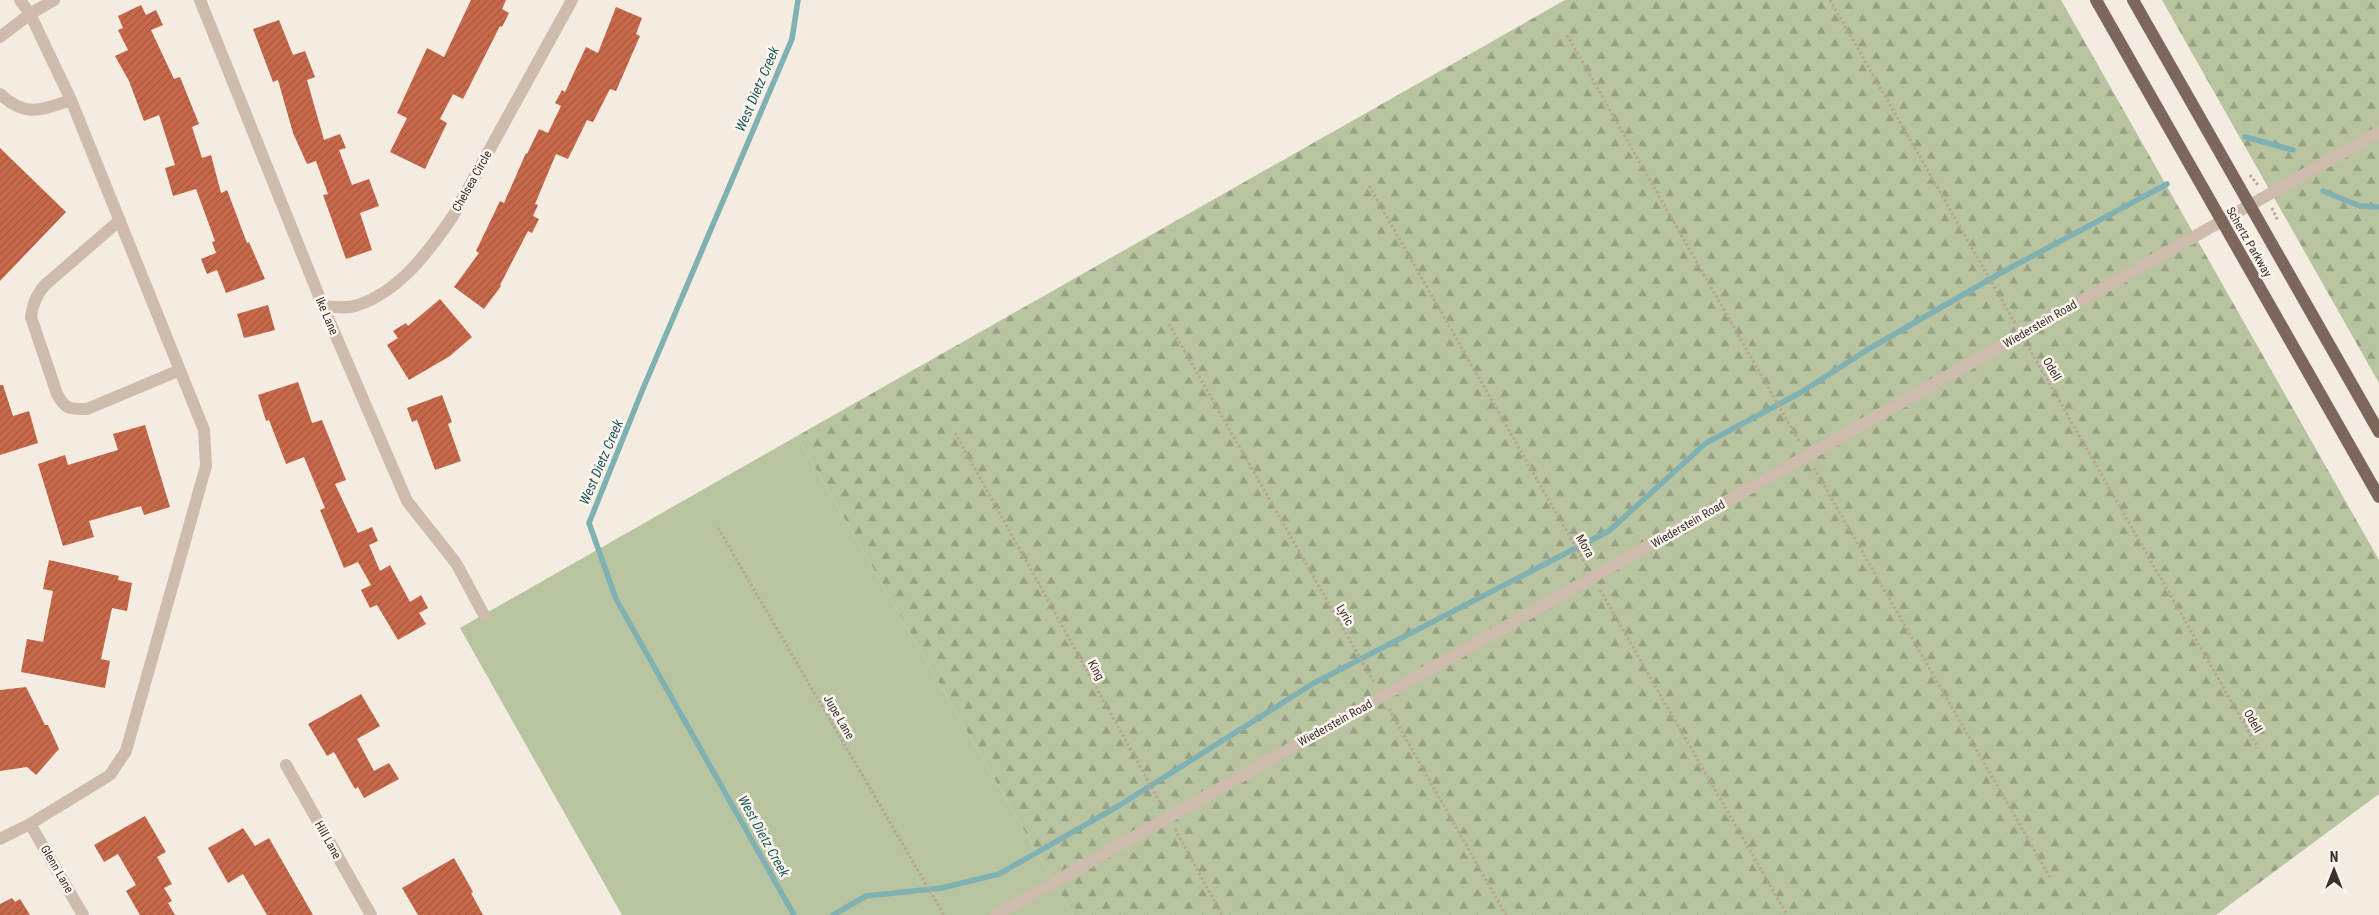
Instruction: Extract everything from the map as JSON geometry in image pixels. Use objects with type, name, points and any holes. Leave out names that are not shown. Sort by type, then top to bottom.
[{"type":"main road","name":"Schertz Parkway","points":[[2096,0],[2379,498]]},
{"type":"main road","name":"Schertz Parkway","points":[[2133,0],[2379,432]]},
{"type":"street","points":[[0,839],[30,824],[110,775],[126,751],[206,466],[204,430],[71,100],[30,14],[20,0]]},
{"type":"street","points":[[0,37],[30,14],[54,0]]},
{"type":"street","name":"Ike Lane","points":[[200,0],[323,306],[407,502],[456,563],[484,616]]},
{"type":"street","name":"Chelsea Circle","points":[[323,306],[357,306],[379,295],[405,276],[434,244],[453,216],[572,0]]},
{"type":"street","points":[[0,94],[15,104],[37,111],[71,100]]},
{"type":"street","name":"Wiederstein Road","points":[[996,915],[2379,132]]},
{"type":"street","points":[[120,220],[45,285],[37,294],[33,304],[31,317],[57,394],[64,406],[72,409],[87,409],[180,370]]},
{"type":"street","name":"Hill Lane","points":[[286,765],[370,915]]},
{"type":"street","name":"Glenn Lane","points":[[30,824],[83,915]]},
{"type":"path","name":"Odell","points":[[1830,0],[2258,748]]},
{"type":"path","name":"Mora","points":[[1369,186],[1787,915]]},
{"type":"path","name":"Lyric","points":[[1169,324],[1506,915]]},
{"type":"path","name":"King","points":[[955,433],[1222,915]]},
{"type":"path","name":"Jupe Lane","points":[[718,528],[944,915]]},
{"type":"green space","points":[[1565,0],[2061,0],[2379,560],[2379,794],[2216,915],[1073,915],[797,436]]},
{"type":"green space","points":[[2162,0],[2379,0],[2379,383]]},
{"type":"green space","points":[[797,436],[1073,915],[622,915],[460,628]]},
{"type":"building","points":[[471,0],[506,0],[502,9],[509,13],[502,27],[500,26],[463,99],[453,94],[440,119],[447,123],[425,169],[390,152],[407,118],[397,113],[427,48],[444,57]]},
{"type":"building","points":[[141,5],[146,15],[156,10],[163,25],[151,30],[174,79],[180,77],[199,124],[192,127],[202,158],[211,155],[221,193],[227,190],[247,243],[249,242],[265,279],[226,293],[217,270],[207,274],[201,259],[216,253],[212,242],[215,241],[196,189],[173,196],[165,168],[175,165],[159,115],[144,121],[129,81],[115,56],[128,50],[118,30],[123,28],[118,16]]},
{"type":"building","points":[[616,7],[642,18],[636,34],[640,36],[616,91],[610,89],[593,122],[587,120],[568,159],[556,154],[535,204],[538,205],[533,216],[539,219],[532,233],[528,231],[501,286],[484,309],[454,287],[479,253],[476,251],[500,201],[504,203],[539,129],[548,133],[561,106],[555,103],[562,90],[565,92],[586,47],[598,53]]},
{"type":"building","points":[[279,20],[293,55],[305,51],[315,77],[307,80],[324,140],[340,134],[346,148],[339,150],[352,185],[369,179],[379,206],[360,213],[372,250],[346,259],[323,195],[328,194],[316,161],[307,164],[293,133],[278,80],[273,82],[253,29]]},
{"type":"building","points":[[0,148],[66,212],[0,281]]},
{"type":"building","points":[[440,299],[472,337],[450,356],[409,380],[387,345],[398,338],[393,331],[406,323],[408,326]]},
{"type":"building","points":[[268,305],[275,330],[244,338],[237,314]]},
{"type":"building","points":[[298,382],[312,423],[322,420],[346,480],[335,484],[358,533],[372,527],[378,541],[369,545],[380,571],[390,565],[410,602],[421,595],[428,608],[419,613],[426,624],[398,640],[377,605],[370,608],[361,590],[371,585],[358,562],[344,568],[320,510],[325,508],[304,457],[286,464],[269,420],[266,421],[258,395]]},
{"type":"building","points":[[0,385],[3,385],[13,416],[29,411],[38,443],[0,455]]},
{"type":"building","points":[[442,395],[452,422],[448,424],[461,461],[435,470],[417,420],[412,422],[407,408]]},
{"type":"building","points":[[145,425],[170,507],[144,515],[141,506],[89,521],[94,537],[63,546],[38,464],[65,455],[68,465],[118,450],[113,434]]},
{"type":"building","points":[[49,560],[119,576],[118,580],[132,583],[127,611],[112,608],[101,659],[110,661],[105,688],[21,672],[27,639],[43,642],[53,591],[43,589]]},
{"type":"building","points":[[26,687],[45,725],[48,725],[59,749],[36,775],[27,767],[0,771],[0,690]]},
{"type":"building","points":[[361,694],[380,726],[357,739],[374,771],[389,763],[399,779],[364,798],[358,787],[355,789],[334,752],[327,756],[308,724]]},
{"type":"building","points":[[145,816],[166,852],[157,857],[172,884],[164,888],[172,901],[168,903],[175,915],[140,915],[126,891],[136,885],[118,854],[104,862],[94,845]]},
{"type":"building","points":[[243,828],[255,846],[269,838],[313,915],[267,915],[243,874],[228,883],[208,848]]},
{"type":"building","points":[[454,858],[473,892],[471,893],[483,915],[418,915],[402,888]]},
{"type":"building","points":[[12,898],[15,902],[20,899],[30,915],[0,915],[0,904]]},
{"type":"waterway","name":"West Dietz Creek","points":[[794,915],[616,599],[589,523],[642,391],[792,39],[798,0]]},
{"type":"waterway","points":[[2245,137],[2293,150]]},
{"type":"waterway","points":[[833,915],[866,896],[942,888],[999,874],[1120,805],[1314,683],[1609,531],[1706,443],[1800,393],[1867,350],[1999,274],[2167,184]]},
{"type":"waterway","points":[[2323,191],[2360,206],[2379,207]]}]
